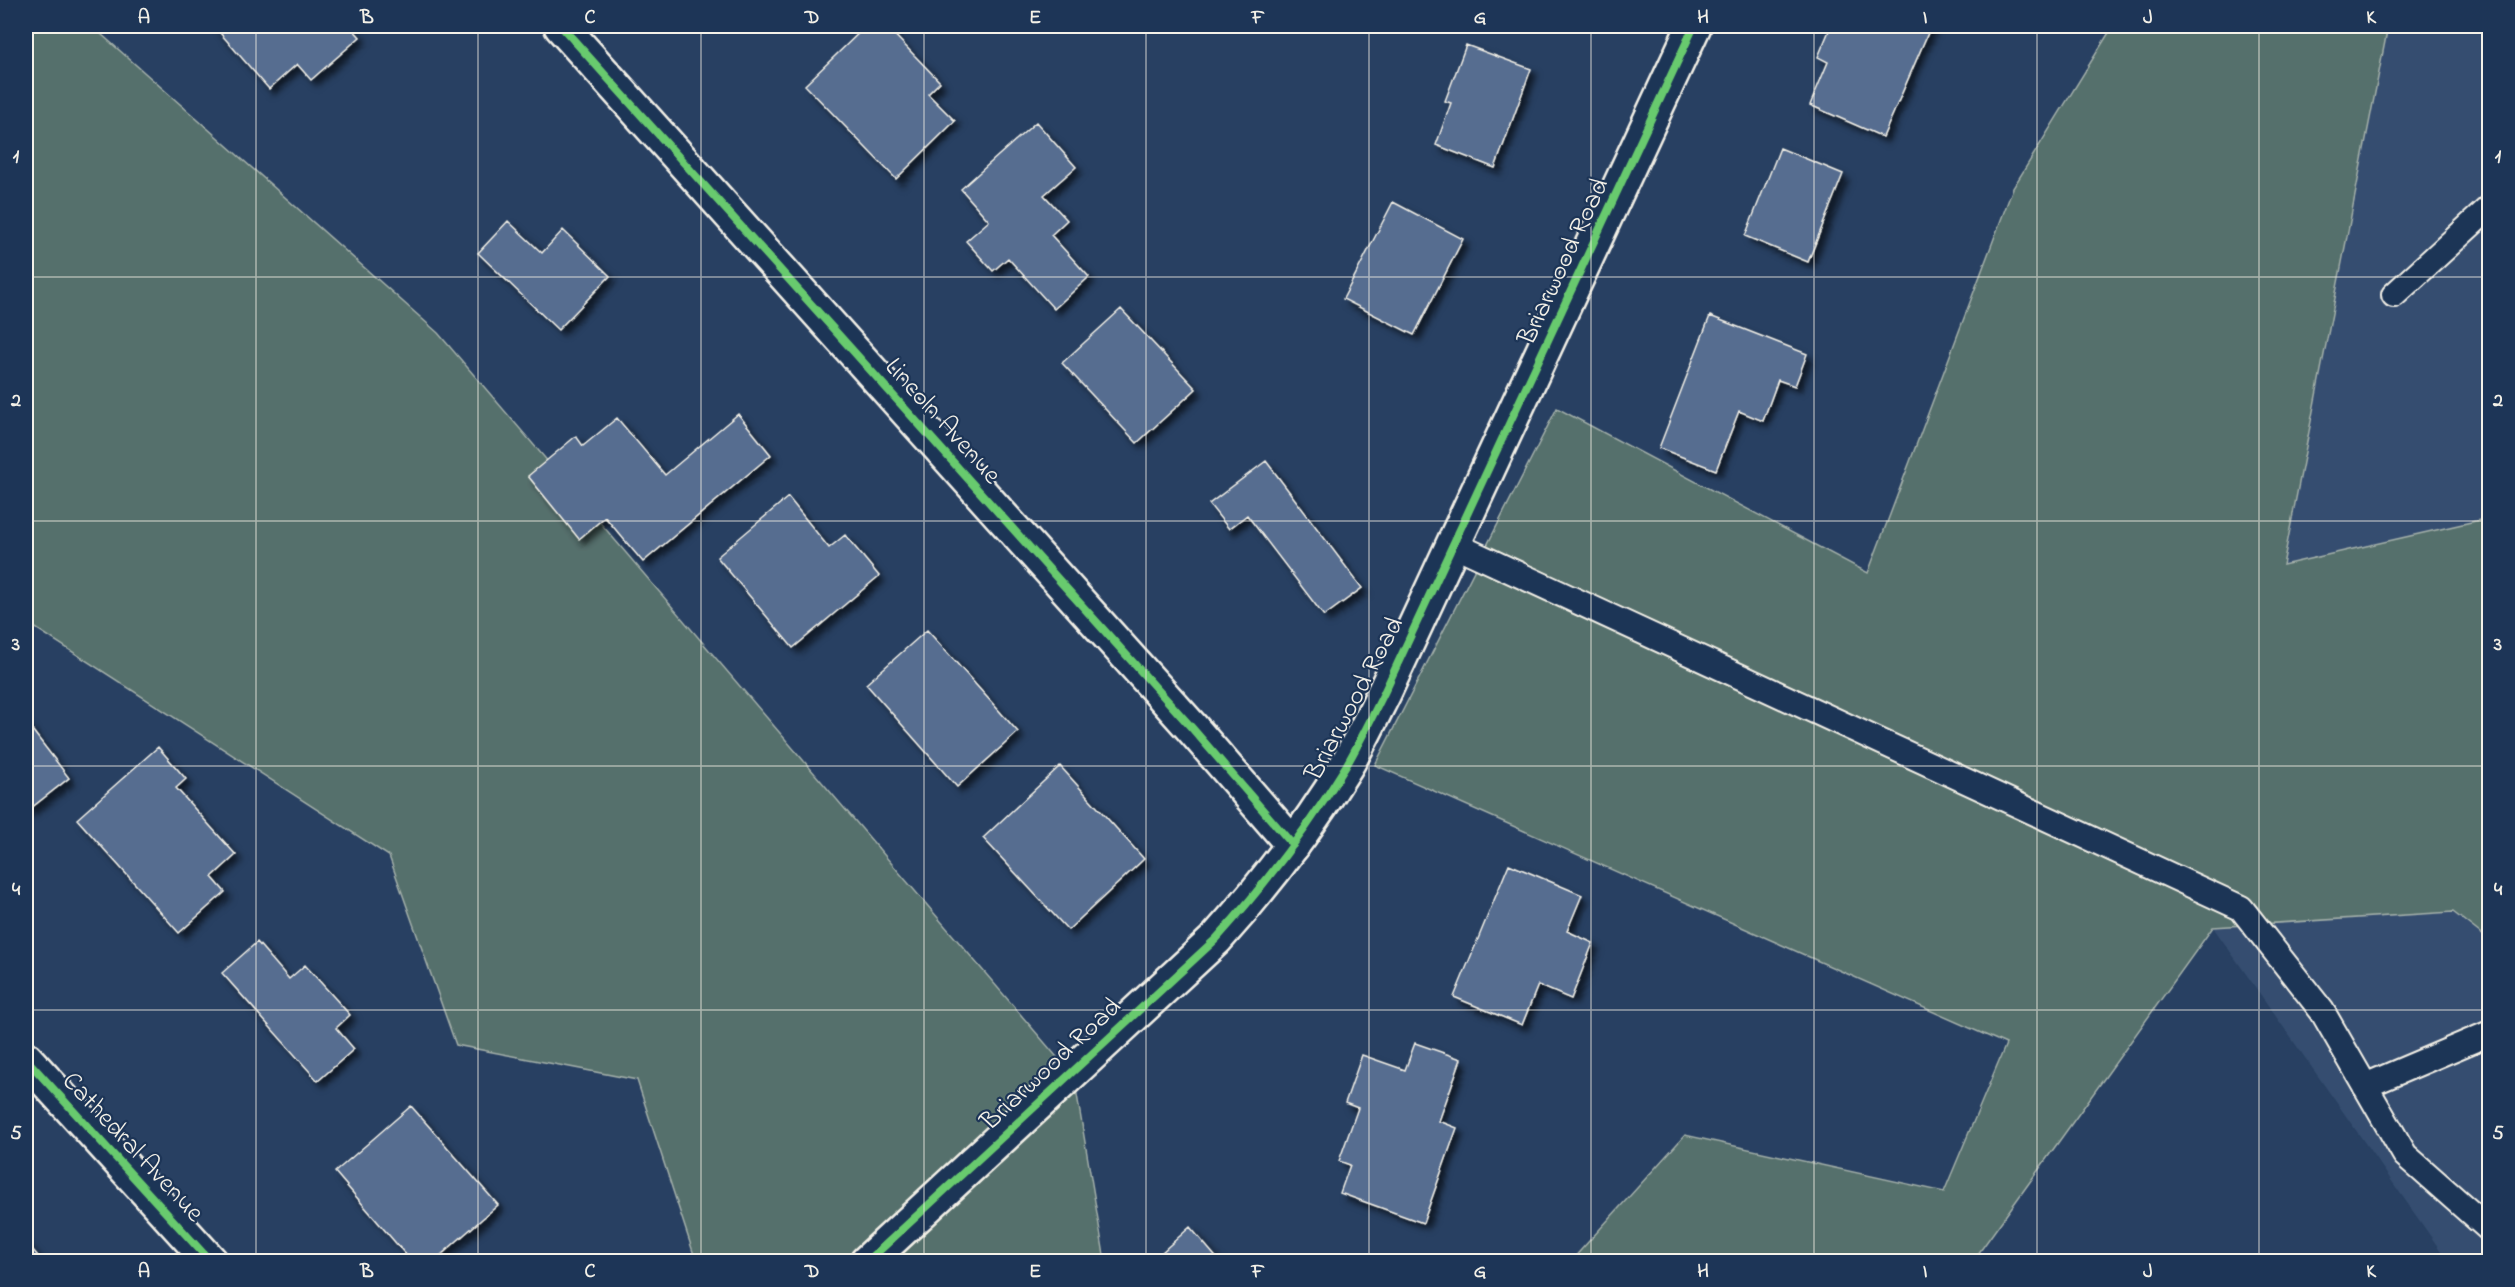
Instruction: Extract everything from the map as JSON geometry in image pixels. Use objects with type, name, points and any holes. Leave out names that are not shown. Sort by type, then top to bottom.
[{"type":"street","name":"Lincoln Avenue","points":[[561,26],[1192,728],[1293,844]]},
{"type":"street","name":"Briarwood Road","points":[[867,1262],[1216,939],[1247,905],[1293,844],[1346,766],[1384,693],[1694,26]]},
{"type":"street","name":"Cathedral Avenue","points":[[26,1059],[211,1262]]},
{"type":"lane","points":[[2394,295],[2490,207]]},
{"type":"lane","points":[[1453,544],[2241,908],[2322,1011],[2405,1155],[2490,1230]]},
{"type":"lane","points":[[2365,1086],[2490,1033]]},
{"type":"shaded area","points":[[2388,26],[2489,26],[2489,518],[2283,566]]},
{"type":"shaded area","points":[[2453,912],[2489,940],[2489,1261],[2448,1261],[2213,927]]},
{"type":"green space","points":[[26,26],[92,26],[438,333],[1074,1077],[1105,1261],[696,1261],[637,1080],[456,1045],[389,856],[34,627],[26,613]]},
{"type":"green space","points":[[2113,26],[2388,26],[2283,565],[2489,518],[2489,940],[2453,912],[2213,927],[1973,1261],[1571,1261],[1685,1135],[1944,1192],[2006,1044],[1375,765],[1557,408],[1868,573],[2013,188]]},
{"type":"building","points":[[214,26],[350,26],[360,37],[311,80],[297,64],[269,89]]},
{"type":"building","points":[[866,26],[886,26],[940,82],[928,94],[955,121],[896,179],[805,85]]},
{"type":"building","points":[[1831,26],[1931,26],[1883,137],[1810,105],[1828,62],[1818,57]]},
{"type":"building","points":[[1466,45],[1531,69],[1495,168],[1436,145],[1451,103],[1445,101]]},
{"type":"building","points":[[1036,122],[1076,167],[1044,195],[1067,220],[1051,235],[1089,277],[1054,309],[1008,258],[993,271],[966,241],[989,221],[961,189]]},
{"type":"building","points":[[1780,148],[1843,174],[1808,262],[1745,236]]},
{"type":"building","points":[[1393,202],[1463,239],[1414,335],[1343,299]]},
{"type":"building","points":[[508,221],[542,253],[563,230],[610,276],[558,330],[478,253]]},
{"type":"building","points":[[1121,309],[1196,389],[1137,443],[1062,363]]},
{"type":"building","points":[[1710,316],[1807,354],[1795,386],[1778,380],[1763,421],[1739,411],[1716,470],[1659,448]]},
{"type":"building","points":[[738,414],[771,455],[643,562],[605,517],[579,539],[528,476],[576,436],[583,446],[617,418],[665,475]]},
{"type":"building","points":[[1266,461],[1362,588],[1324,616],[1247,515],[1229,529],[1209,504]]},
{"type":"building","points":[[788,497],[829,548],[845,535],[879,576],[793,648],[717,557]]},
{"type":"building","points":[[927,630],[1018,732],[957,787],[866,684]]},
{"type":"building","points":[[26,722],[69,778],[26,812]]},
{"type":"building","points":[[158,747],[186,779],[176,788],[236,855],[212,877],[225,892],[179,933],[77,819]]},
{"type":"building","points":[[1060,766],[1144,859],[1068,930],[983,838]]},
{"type":"building","points":[[1509,864],[1582,895],[1567,931],[1593,943],[1571,999],[1538,985],[1522,1025],[1454,997]]},
{"type":"building","points":[[257,942],[289,979],[305,965],[350,1015],[336,1028],[354,1049],[318,1081],[222,973]]},
{"type":"building","points":[[1415,1043],[1461,1059],[1439,1121],[1457,1128],[1423,1223],[1340,1193],[1350,1165],[1339,1161],[1358,1108],[1345,1103],[1362,1055],[1405,1070]]},
{"type":"building","points":[[411,1106],[498,1205],[433,1262],[412,1262],[335,1172]]},
{"type":"building","points":[[1190,1227],[1220,1262],[1151,1262]]},
{"type":"building","points":[[26,1242],[43,1262],[26,1262]]},
{"type":"cycle path","points":[[561,26],[1192,728],[1293,845]]},
{"type":"cycle path","points":[[867,1262],[1216,939],[1268,877],[1316,812],[1351,757],[1384,693],[1694,26]]},
{"type":"cycle path","points":[[26,1059],[211,1262]]}]
